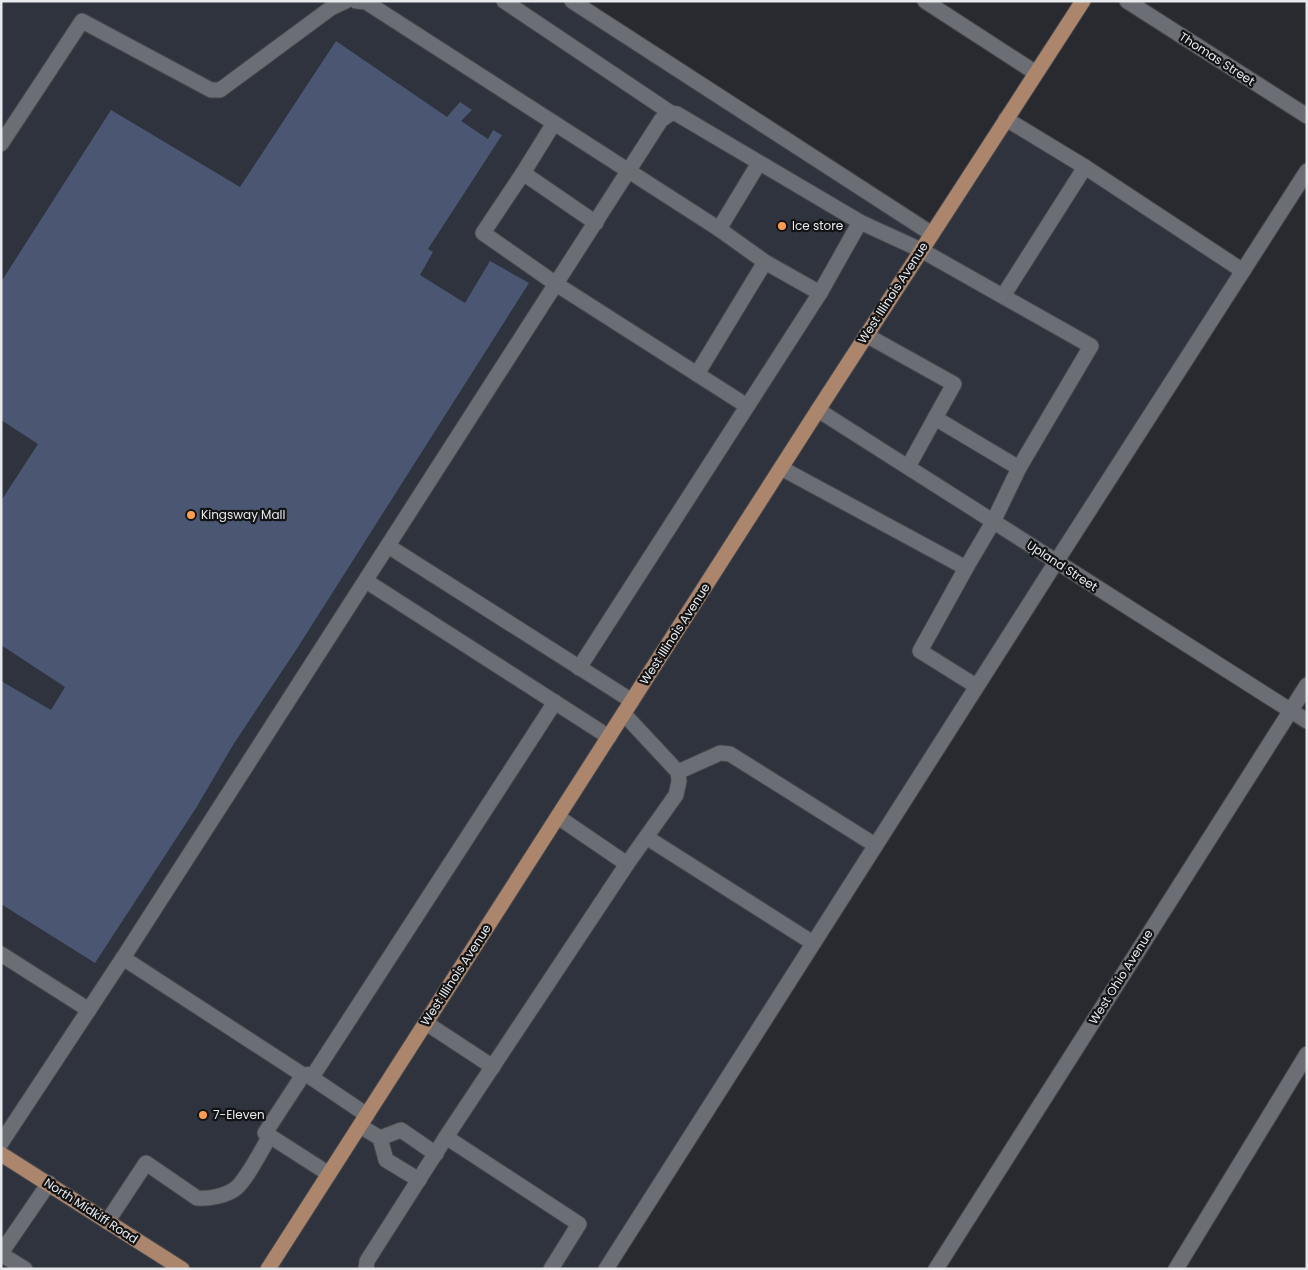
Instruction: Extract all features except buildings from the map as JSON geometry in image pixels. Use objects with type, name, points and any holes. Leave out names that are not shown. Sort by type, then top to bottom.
[{"type":"main road","name":"West Illinois Avenue","points":[[268,1269],[866,335],[1083,1]]},
{"type":"main road","name":"North Midkiff Road","points":[[1,1154],[182,1269]]},
{"type":"street","points":[[1,144],[82,21],[211,90],[220,90],[331,8],[346,1]]},
{"type":"street","points":[[356,1],[366,2],[719,229],[766,262],[820,293]]},
{"type":"street","points":[[504,1],[671,113],[678,114],[860,222],[921,250],[1091,346],[1018,468],[993,522],[920,651],[976,686]]},
{"type":"street","points":[[572,1],[932,234]]},
{"type":"street","points":[[925,1],[1036,73]]},
{"type":"street","name":"Thomas Street","points":[[1127,1],[1307,116]]},
{"type":"street","points":[[1,1143],[123,958],[661,120],[671,113]]},
{"type":"street","points":[[1006,118],[1085,167],[1242,271]]},
{"type":"street","points":[[554,123],[523,174],[483,233],[556,284],[747,406]]},
{"type":"street","points":[[719,229],[759,163]]},
{"type":"street","points":[[1003,296],[1085,167]]},
{"type":"street","points":[[606,1269],[976,686],[1307,171]]},
{"type":"street","points":[[523,174],[596,223]]},
{"type":"street","points":[[578,668],[820,293],[860,222]]},
{"type":"street","points":[[697,374],[766,262]]},
{"type":"street","points":[[866,335],[954,384],[908,467]]},
{"type":"street","name":"Upland Street","points":[[818,410],[1307,721]]},
{"type":"street","points":[[935,418],[1018,468]]},
{"type":"street","points":[[781,468],[966,568]]},
{"type":"street","points":[[366,1269],[367,1261],[446,1137],[627,864],[676,795],[679,781],[678,772],[628,708],[578,668],[388,546]]},
{"type":"street","points":[[366,581],[609,737]]},
{"type":"street","name":"West Ohio Avenue","points":[[936,1269],[1307,685]]},
{"type":"street","points":[[329,1174],[265,1133],[306,1075],[314,1074],[555,702]]},
{"type":"street","points":[[678,772],[720,753],[730,754],[875,845]]},
{"type":"street","points":[[558,816],[627,864]]},
{"type":"street","points":[[646,837],[813,943]]},
{"type":"street","points":[[1,954],[88,1010]]},
{"type":"street","points":[[123,958],[306,1075],[364,1120],[380,1138],[386,1160],[419,1180]]},
{"type":"street","points":[[426,1023],[493,1067]]},
{"type":"street","points":[[1176,1269],[1307,1054]]},
{"type":"street","points":[[380,1138],[401,1130],[436,1154]]},
{"type":"street","points":[[107,1222],[146,1163],[197,1198],[226,1194],[239,1185],[270,1136]]},
{"type":"street","points":[[446,1137],[579,1224],[551,1269]]},
{"type":"street","points":[[26,1269],[1,1253],[48,1184]]},
{"type":"shaded area","points":[[1,1],[579,1],[927,228],[999,116],[1235,269],[603,1269],[1,1269]]},
{"type":"place","name":"Ice store","points":[[782,226]]},
{"type":"place","name":"Kingsway Mall","points":[[191,515]]},
{"type":"place","name":"7-Eleven","points":[[203,1115]]}]
